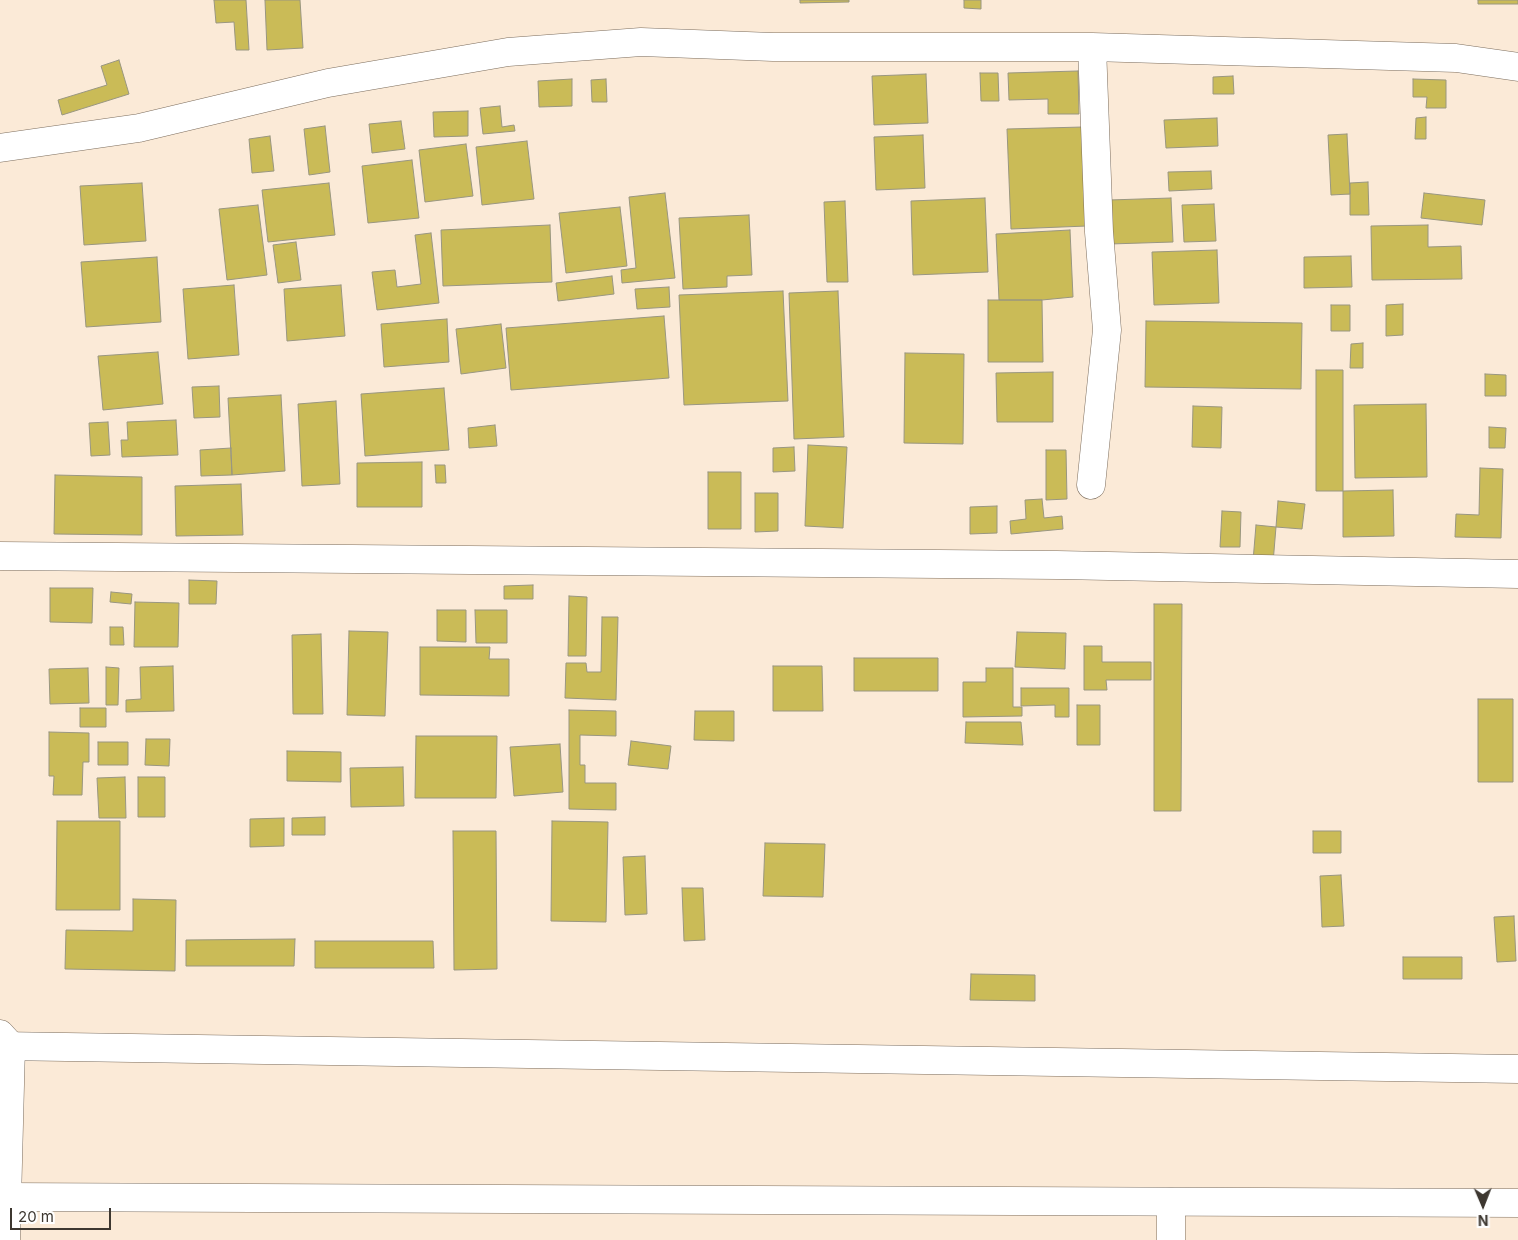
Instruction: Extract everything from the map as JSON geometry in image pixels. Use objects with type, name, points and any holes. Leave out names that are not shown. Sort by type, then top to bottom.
[{"type":"street","points":[[0,148],[139,128],[328,83],[508,52],[640,42],[773,47],[1092,47],[1456,58],[1518,67]]},
{"type":"street","points":[[1091,485],[1106,330],[1098,232],[1092,47]]},
{"type":"street","points":[[0,556],[1047,565],[1518,574]]},
{"type":"street","points":[[6,1240],[3,1197],[4,1042],[1518,1069]]},
{"type":"street","points":[[3,1197],[1518,1203]]},
{"type":"street","points":[[1171,1202],[1171,1240]]},
{"type":"building","points":[[214,0],[246,0],[249,50],[236,50],[234,22],[216,23]]},
{"type":"building","points":[[265,0],[300,0],[303,48],[267,50]]},
{"type":"building","points":[[800,0],[849,0],[849,2],[800,3]]},
{"type":"building","points":[[964,0],[981,0],[981,9],[964,8]]},
{"type":"building","points":[[1478,0],[1518,0],[1518,4],[1478,4]]},
{"type":"building","points":[[119,60],[129,94],[62,115],[58,100],[107,85],[101,66]]},
{"type":"building","points":[[1078,71],[1079,114],[1048,114],[1048,99],[1009,100],[1008,73]]},
{"type":"building","points":[[980,73],[998,73],[999,101],[981,101]]},
{"type":"building","points":[[926,74],[928,123],[874,125],[872,76]]},
{"type":"building","points":[[1233,76],[1234,94],[1213,94],[1213,77]]},
{"type":"building","points":[[572,79],[572,106],[539,107],[538,81]]},
{"type":"building","points":[[606,79],[607,102],[592,102],[591,80]]},
{"type":"building","points":[[1413,79],[1446,80],[1446,108],[1426,108],[1427,97],[1413,97]]},
{"type":"building","points":[[500,106],[502,127],[514,125],[515,131],[483,134],[480,108]]},
{"type":"building","points":[[468,111],[468,136],[434,137],[433,112]]},
{"type":"building","points":[[1426,117],[1426,139],[1415,139],[1416,118]]},
{"type":"building","points":[[1217,118],[1218,146],[1166,148],[1164,120]]},
{"type":"building","points":[[401,121],[405,149],[372,153],[369,124]]},
{"type":"building","points":[[325,126],[330,172],[309,175],[304,129]]},
{"type":"building","points":[[1083,127],[1087,226],[1011,229],[1007,129]]},
{"type":"building","points":[[1347,134],[1350,194],[1331,195],[1328,135]]},
{"type":"building","points":[[923,135],[925,188],[876,190],[874,137]]},
{"type":"building","points":[[270,136],[274,171],[252,173],[249,139]]},
{"type":"building","points":[[527,141],[534,199],[482,205],[476,147]]},
{"type":"building","points":[[466,144],[473,196],[425,202],[419,150]]},
{"type":"building","points":[[412,160],[419,218],[368,223],[362,166]]},
{"type":"building","points":[[1211,171],[1212,189],[1169,191],[1168,172]]},
{"type":"building","points":[[1368,182],[1369,215],[1350,215],[1350,183]]},
{"type":"building","points":[[142,183],[146,241],[84,245],[80,186]]},
{"type":"building","points":[[329,183],[335,235],[268,242],[262,190]]},
{"type":"building","points":[[665,193],[675,278],[622,283],[621,270],[636,268],[629,197]]},
{"type":"building","points":[[1424,193],[1485,200],[1482,225],[1421,218]]},
{"type":"building","points":[[985,198],[988,272],[913,275],[911,201]]},
{"type":"building","points":[[1171,198],[1173,242],[1110,244],[1109,200]]},
{"type":"building","points":[[845,201],[848,282],[827,282],[824,202]]},
{"type":"building","points":[[1214,204],[1216,241],[1184,242],[1182,205]]},
{"type":"building","points":[[258,205],[267,275],[227,280],[219,209]]},
{"type":"building","points":[[620,207],[627,266],[566,273],[559,213]]},
{"type":"building","points":[[749,215],[752,275],[727,276],[727,287],[683,289],[679,218]]},
{"type":"building","points":[[550,225],[552,282],[443,286],[441,230]]},
{"type":"building","points":[[1428,225],[1428,247],[1461,246],[1462,279],[1372,280],[1371,226]]},
{"type":"building","points":[[1070,230],[1073,297],[1042,300],[999,300],[996,234]]},
{"type":"building","points":[[431,233],[439,303],[377,310],[372,272],[395,270],[397,287],[421,284],[415,235]]},
{"type":"building","points":[[296,242],[301,280],[278,283],[273,245]]},
{"type":"building","points":[[1217,250],[1219,303],[1154,305],[1152,252]]},
{"type":"building","points":[[1351,256],[1352,287],[1304,288],[1304,257]]},
{"type":"building","points":[[157,257],[161,322],[86,327],[81,262]]},
{"type":"building","points":[[612,276],[614,294],[558,301],[556,283]]},
{"type":"building","points":[[234,285],[239,355],[188,359],[183,289]]},
{"type":"building","points":[[341,285],[345,336],[287,341],[284,289]]},
{"type":"building","points":[[669,287],[670,307],[637,309],[635,289]]},
{"type":"building","points":[[783,291],[788,401],[684,405],[679,295]]},
{"type":"building","points":[[838,291],[844,437],[794,439],[789,293]]},
{"type":"building","points":[[988,300],[1042,300],[1043,362],[988,362]]},
{"type":"building","points":[[1403,304],[1403,335],[1386,336],[1386,305]]},
{"type":"building","points":[[1331,305],[1350,305],[1350,331],[1331,331]]},
{"type":"building","points":[[664,316],[669,378],[511,390],[506,328]]},
{"type":"building","points":[[447,319],[449,362],[384,367],[381,324]]},
{"type":"building","points":[[1146,321],[1302,323],[1301,389],[1145,387]]},
{"type":"building","points":[[501,324],[506,368],[461,374],[456,329]]},
{"type":"building","points":[[1363,343],[1363,368],[1350,368],[1351,344]]},
{"type":"building","points":[[158,352],[163,404],[103,410],[98,356]]},
{"type":"building","points":[[905,353],[964,354],[963,444],[904,443]]},
{"type":"building","points":[[1316,370],[1343,370],[1343,491],[1316,491]]},
{"type":"building","points":[[1053,372],[1053,422],[997,422],[996,373]]},
{"type":"building","points":[[1485,374],[1506,375],[1506,396],[1485,396]]},
{"type":"building","points":[[219,386],[220,417],[194,418],[192,387]]},
{"type":"building","points":[[444,388],[449,450],[365,456],[361,394]]},
{"type":"building","points":[[281,395],[285,471],[232,475],[228,398]]},
{"type":"building","points":[[336,401],[340,484],[302,486],[298,404]]},
{"type":"building","points":[[1426,404],[1427,477],[1355,478],[1354,405]]},
{"type":"building","points":[[1193,406],[1222,407],[1221,448],[1192,447]]},
{"type":"building","points":[[176,420],[178,455],[122,457],[121,440],[128,440],[127,422]]},
{"type":"building","points":[[108,422],[110,455],[91,456],[89,423]]},
{"type":"building","points":[[495,425],[497,446],[469,448],[468,428]]},
{"type":"building","points":[[1489,427],[1506,428],[1505,448],[1489,448]]},
{"type":"building","points":[[808,445],[847,447],[843,528],[805,526]]},
{"type":"building","points":[[794,447],[795,471],[773,472],[773,448]]},
{"type":"building","points":[[231,448],[232,475],[201,476],[200,450]]},
{"type":"building","points":[[1046,450],[1066,450],[1067,499],[1046,500]]},
{"type":"building","points":[[422,462],[422,507],[357,507],[357,463]]},
{"type":"building","points":[[435,465],[445,465],[446,483],[436,483]]},
{"type":"building","points":[[1480,468],[1503,469],[1501,538],[1455,537],[1456,514],[1479,515]]},
{"type":"building","points":[[708,472],[741,472],[741,529],[708,529]]},
{"type":"building","points":[[55,475],[142,477],[142,535],[54,534]]},
{"type":"building","points":[[241,484],[243,535],[176,536],[175,486]]},
{"type":"building","points":[[1393,490],[1394,536],[1343,537],[1343,491]]},
{"type":"building","points":[[755,493],[778,493],[778,531],[755,532]]},
{"type":"building","points":[[1042,499],[1044,518],[1062,516],[1063,529],[1011,534],[1010,521],[1026,519],[1025,500]]},
{"type":"building","points":[[1278,501],[1305,504],[1302,529],[1276,527]]},
{"type":"building","points":[[997,506],[997,533],[970,534],[970,507]]},
{"type":"building","points":[[1222,511],[1241,512],[1240,547],[1220,547]]},
{"type":"building","points":[[1256,525],[1276,527],[1273,563],[1253,561]]},
{"type":"building","points":[[189,580],[217,581],[216,604],[189,604]]},
{"type":"building","points":[[533,585],[533,599],[504,599],[504,586]]},
{"type":"building","points":[[50,588],[93,588],[92,623],[50,622]]},
{"type":"building","points":[[111,592],[132,594],[131,604],[110,602]]},
{"type":"building","points":[[569,596],[587,597],[586,656],[568,656]]},
{"type":"building","points":[[135,602],[179,603],[178,647],[134,647]]},
{"type":"building","points":[[1154,604],[1182,604],[1181,811],[1154,811]]},
{"type":"building","points":[[437,610],[466,610],[466,642],[437,641]]},
{"type":"building","points":[[475,610],[507,610],[507,643],[476,643]]},
{"type":"building","points":[[602,617],[618,617],[616,700],[565,698],[566,663],[586,663],[587,672],[601,672]]},
{"type":"building","points":[[110,627],[123,627],[124,645],[110,645]]},
{"type":"building","points":[[349,631],[388,632],[385,716],[347,715]]},
{"type":"building","points":[[1017,632],[1066,633],[1065,669],[1015,667]]},
{"type":"building","points":[[321,634],[323,714],[293,714],[292,635]]},
{"type":"building","points":[[1084,646],[1102,646],[1102,662],[1151,662],[1151,680],[1106,680],[1107,690],[1084,690]]},
{"type":"building","points":[[420,647],[490,647],[489,659],[509,659],[509,696],[420,695]]},
{"type":"building","points":[[854,658],[938,658],[938,691],[854,691]]},
{"type":"building","points":[[173,666],[174,711],[126,712],[126,700],[141,699],[140,667]]},
{"type":"building","points":[[773,666],[822,666],[823,711],[773,711]]},
{"type":"building","points":[[106,667],[119,668],[118,705],[106,705]]},
{"type":"building","points":[[88,668],[89,703],[50,704],[49,669]]},
{"type":"building","points":[[986,668],[1013,668],[1013,707],[1022,707],[1022,716],[963,717],[963,682],[986,682]]},
{"type":"building","points":[[1021,688],[1069,688],[1069,717],[1055,717],[1055,705],[1021,706]]},
{"type":"building","points":[[1478,699],[1513,699],[1513,782],[1478,782]]},
{"type":"building","points":[[1077,705],[1100,705],[1100,745],[1077,745]]},
{"type":"building","points":[[80,708],[106,708],[106,727],[80,727]]},
{"type":"building","points":[[569,710],[616,711],[616,736],[580,735],[580,765],[585,765],[585,783],[616,783],[616,810],[569,809]]},
{"type":"building","points":[[695,711],[734,711],[734,741],[694,740]]},
{"type":"building","points":[[966,722],[1021,722],[1023,745],[965,743]]},
{"type":"building","points":[[49,732],[89,733],[89,762],[83,762],[82,795],[53,795],[54,776],[49,776]]},
{"type":"building","points":[[416,736],[497,736],[496,798],[415,798]]},
{"type":"building","points":[[146,739],[170,739],[169,766],[145,765]]},
{"type":"building","points":[[631,741],[671,746],[668,769],[628,765]]},
{"type":"building","points":[[98,742],[128,742],[128,765],[98,765]]},
{"type":"building","points":[[560,744],[563,792],[514,796],[510,747]]},
{"type":"building","points":[[287,751],[341,752],[341,782],[287,781]]},
{"type":"building","points":[[403,767],[404,806],[351,807],[350,768]]},
{"type":"building","points":[[125,777],[126,818],[99,818],[97,778]]},
{"type":"building","points":[[138,777],[165,777],[165,817],[138,817]]},
{"type":"building","points":[[325,817],[325,835],[292,835],[292,818]]},
{"type":"building","points":[[284,818],[284,846],[250,847],[250,819]]},
{"type":"building","points":[[57,821],[120,821],[120,910],[56,910]]},
{"type":"building","points":[[552,821],[608,822],[606,922],[551,921]]},
{"type":"building","points":[[453,831],[496,831],[497,969],[454,970]]},
{"type":"building","points":[[1313,831],[1341,831],[1341,853],[1313,853]]},
{"type":"building","points":[[765,843],[825,844],[823,897],[763,896]]},
{"type":"building","points":[[645,856],[647,914],[625,915],[623,857]]},
{"type":"building","points":[[1341,875],[1344,926],[1322,927],[1320,876]]},
{"type":"building","points":[[682,888],[703,888],[705,940],[684,941]]},
{"type":"building","points":[[133,899],[176,900],[175,971],[65,969],[66,930],[133,931]]},
{"type":"building","points":[[1514,916],[1516,961],[1497,962],[1494,917]]},
{"type":"building","points":[[295,939],[294,966],[186,966],[186,940]]},
{"type":"building","points":[[315,941],[433,941],[434,968],[315,968]]},
{"type":"building","points":[[1403,957],[1462,957],[1462,979],[1403,979]]},
{"type":"building","points":[[971,974],[1035,975],[1035,1001],[970,1000]]}]
